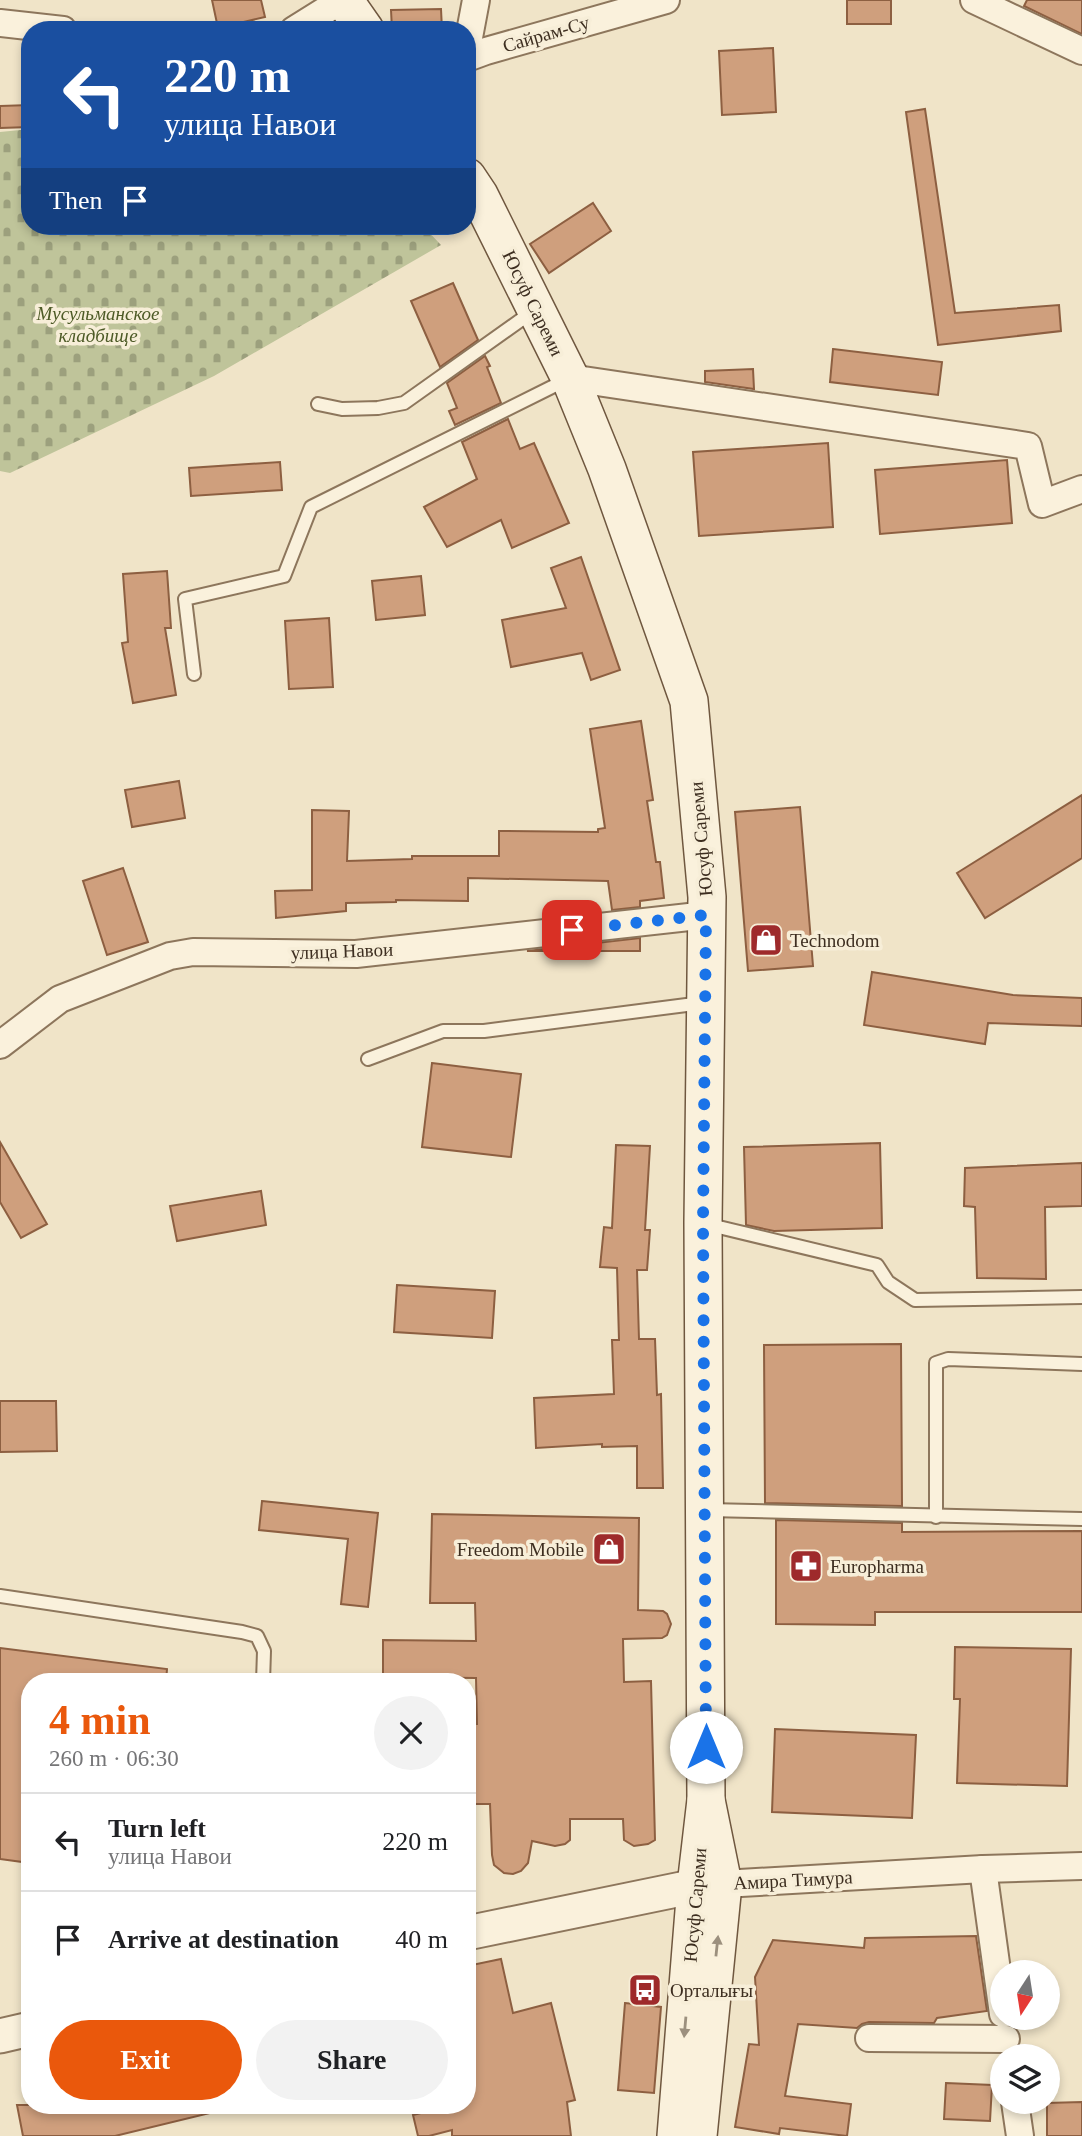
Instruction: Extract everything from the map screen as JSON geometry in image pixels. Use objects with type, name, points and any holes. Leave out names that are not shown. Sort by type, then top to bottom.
[{"type":"main road","points":[[343,0],[358,21]]},
{"type":"main road","name":"Юсуф Сареми","points":[[476,189],[570,378],[612,482],[690,701],[707,897],[703,1223],[706,1800],[710,1885],[698,2136]]},
{"type":"main road","name":"Юсуф Сареми","points":[[676,2136],[710,1885]]},
{"type":"street","points":[[309,21],[343,0]]},
{"type":"street","points":[[472,21],[476,0]]},
{"type":"street","name":"Сайрам-Су","points":[[476,55],[666,0]]},
{"type":"street","points":[[974,0],[1082,51]]},
{"type":"street","points":[[0,23],[21,25]]},
{"type":"street","points":[[570,378],[1028,446],[1042,504],[1082,489]]},
{"type":"street","name":"улица Навои","points":[[0,1045],[60,999],[170,956],[193,953],[356,954],[706,915]]},
{"type":"street","name":"Амира Тимура","points":[[476,1931],[710,1885],[1082,1866]]},
{"type":"street","points":[[869,2038],[1005,2032],[983,1869]]},
{"type":"street","points":[[0,2036],[21,2031]]},
{"type":"street","points":[[1017,2114],[1020,2136]]},
{"type":"lane","points":[[318,404],[342,409],[378,408],[404,403],[535,309]]},
{"type":"lane","points":[[194,674],[185,599],[284,576],[311,507],[570,378]]},
{"type":"lane","points":[[368,1059],[443,1031],[484,1031],[705,1002]]},
{"type":"lane","points":[[703,1223],[877,1265],[888,1282],[915,1300],[1082,1297]]},
{"type":"lane","points":[[936,1517],[936,1363],[948,1359],[1082,1364]]},
{"type":"lane","points":[[705,1510],[1082,1520]]},
{"type":"lane","points":[[0,1596],[257,1636],[264,1651],[263,1673]]},
{"type":"green space","name":"Мусульманское кладбище","points":[[21,130],[21,235],[432,235],[441,245],[214,376],[10,473],[0,471],[0,132]]},
{"type":"building","points":[[212,0],[261,0],[265,17],[248,21],[216,21]]},
{"type":"building","points":[[847,0],[891,0],[891,24],[847,24]]},
{"type":"building","points":[[1027,0],[1082,0],[1082,34],[1024,6]]},
{"type":"building","points":[[441,9],[442,21],[392,21],[391,10]]},
{"type":"building","points":[[773,48],[776,112],[722,115],[719,51]]},
{"type":"building","points":[[21,105],[21,127],[0,128],[0,106]]},
{"type":"building","points":[[925,109],[955,313],[1059,305],[1061,331],[938,345],[906,112]]},
{"type":"building","points":[[593,203],[611,231],[549,273],[530,244]]},
{"type":"building","points":[[453,283],[478,340],[440,367],[411,301]]},
{"type":"building","points":[[833,349],[942,362],[938,395],[830,382]]},
{"type":"building","points":[[485,356],[501,403],[455,425],[449,411],[457,408],[447,383]]},
{"type":"building","points":[[753,369],[754,389],[705,382],[705,371]]},
{"type":"building","points":[[508,419],[520,449],[534,443],[569,523],[512,548],[501,520],[447,547],[424,507],[477,479],[462,442]]},
{"type":"building","points":[[828,443],[833,527],[699,536],[693,452]]},
{"type":"building","points":[[1007,460],[1012,523],[880,534],[875,470]]},
{"type":"building","points":[[280,462],[282,490],[191,496],[189,468]]},
{"type":"building","points":[[581,557],[620,670],[591,680],[582,653],[511,667],[502,620],[566,608],[551,568]]},
{"type":"building","points":[[167,571],[171,628],[165,628],[176,695],[133,703],[122,643],[128,642],[123,574]]},
{"type":"building","points":[[421,576],[425,615],[376,620],[372,581]]},
{"type":"building","points":[[329,618],[333,687],[289,689],[285,621]]},
{"type":"building","points":[[641,721],[653,800],[647,801],[656,862],[660,862],[664,898],[640,901],[640,907],[612,910],[608,881],[468,878],[468,901],[396,900],[346,903],[346,911],[276,918],[275,891],[312,890],[312,810],[349,811],[347,861],[412,859],[412,856],[499,856],[499,831],[598,832],[598,829],[605,828],[590,729]]},
{"type":"building","points":[[179,781],[185,818],[132,827],[125,790]]},
{"type":"building","points":[[1082,795],[1082,858],[985,918],[957,873]]},
{"type":"building","points":[[800,807],[813,966],[748,971],[735,812]]},
{"type":"building","points":[[123,868],[148,942],[107,955],[83,881]]},
{"type":"building","points":[[640,938],[640,951],[527,951]]},
{"type":"building","points":[[872,972],[1013,995],[1082,998],[1082,1026],[988,1023],[985,1044],[864,1025]]},
{"type":"building","points":[[432,1063],[521,1074],[511,1157],[422,1147]]},
{"type":"building","points":[[0,1142],[47,1224],[21,1238],[0,1202]]},
{"type":"building","points":[[880,1143],[882,1228],[774,1231],[746,1225],[744,1147]]},
{"type":"building","points":[[616,1145],[650,1146],[645,1230],[650,1230],[647,1270],[637,1270],[639,1339],[655,1339],[657,1395],[661,1394],[663,1488],[637,1488],[637,1446],[602,1447],[602,1444],[536,1448],[534,1398],[614,1394],[612,1340],[619,1340],[617,1268],[600,1267],[604,1227],[612,1228]]},
{"type":"building","points":[[1082,1163],[1082,1206],[1045,1207],[1046,1279],[977,1278],[975,1207],[964,1206],[965,1168]]},
{"type":"building","points":[[261,1191],[266,1225],[177,1241],[170,1206]]},
{"type":"building","points":[[397,1285],[495,1291],[492,1338],[394,1332]]},
{"type":"building","points":[[901,1344],[902,1506],[765,1503],[764,1345]]},
{"type":"building","points":[[0,1401],[56,1401],[57,1451],[0,1452]]},
{"type":"building","points":[[262,1501],[378,1513],[368,1607],[341,1604],[348,1539],[259,1530]]},
{"type":"building","points":[[432,1514],[639,1518],[638,1610],[663,1611],[671,1624],[667,1635],[662,1638],[623,1639],[624,1682],[651,1681],[655,1840],[634,1846],[624,1840],[623,1819],[570,1819],[570,1840],[555,1846],[532,1841],[528,1863],[521,1871],[504,1873],[494,1865],[490,1804],[476,1804],[476,1673],[383,1673],[383,1640],[476,1641],[475,1603],[430,1603]]},
{"type":"building","points":[[776,1520],[902,1523],[902,1532],[1082,1531],[1082,1612],[875,1612],[875,1625],[776,1624]]},
{"type":"building","points":[[955,1647],[1071,1649],[1067,1786],[957,1783],[960,1699],[954,1699]]},
{"type":"building","points":[[0,1648],[167,1669],[167,1673],[21,1673],[21,1862],[0,1859]]},
{"type":"building","points":[[775,1729],[916,1735],[912,1818],[772,1812]]},
{"type":"building","points":[[976,1936],[987,2011],[937,2018],[934,2023],[869,2022],[857,2028],[798,2024],[785,2096],[851,2104],[847,2136],[780,2128],[779,2134],[735,2127],[749,2044],[759,2045],[755,1977],[773,1940],[864,1948],[865,1938]]},
{"type":"building","points":[[501,1959],[513,2013],[551,2003],[575,2100],[567,2102],[571,2136],[452,2136],[452,2130],[418,2136],[413,2115],[476,2114],[476,1964]]},
{"type":"building","points":[[625,2003],[661,2007],[654,2093],[618,2090]]},
{"type":"building","points":[[946,2083],[990,2085],[990,2121],[944,2119]]},
{"type":"building","points":[[1082,2102],[1082,2136],[1047,2136],[1047,2114],[1060,2114],[1060,2103]]},
{"type":"building","points":[[17,2105],[21,2105],[21,2114],[206,2114],[115,2136],[23,2136]]},
{"type":"place","name":"Technodom","points":[[766,940]]},
{"type":"place","name":"Freedom Mobile","points":[[609,1549]]},
{"type":"place","name":"Europharma","points":[[806,1566]]},
{"type":"place","name":"Орталығы","points":[[645,1990]]},
{"type":"route","points":[[572,930],[706,915],[703,1223],[706,1747]]}]
